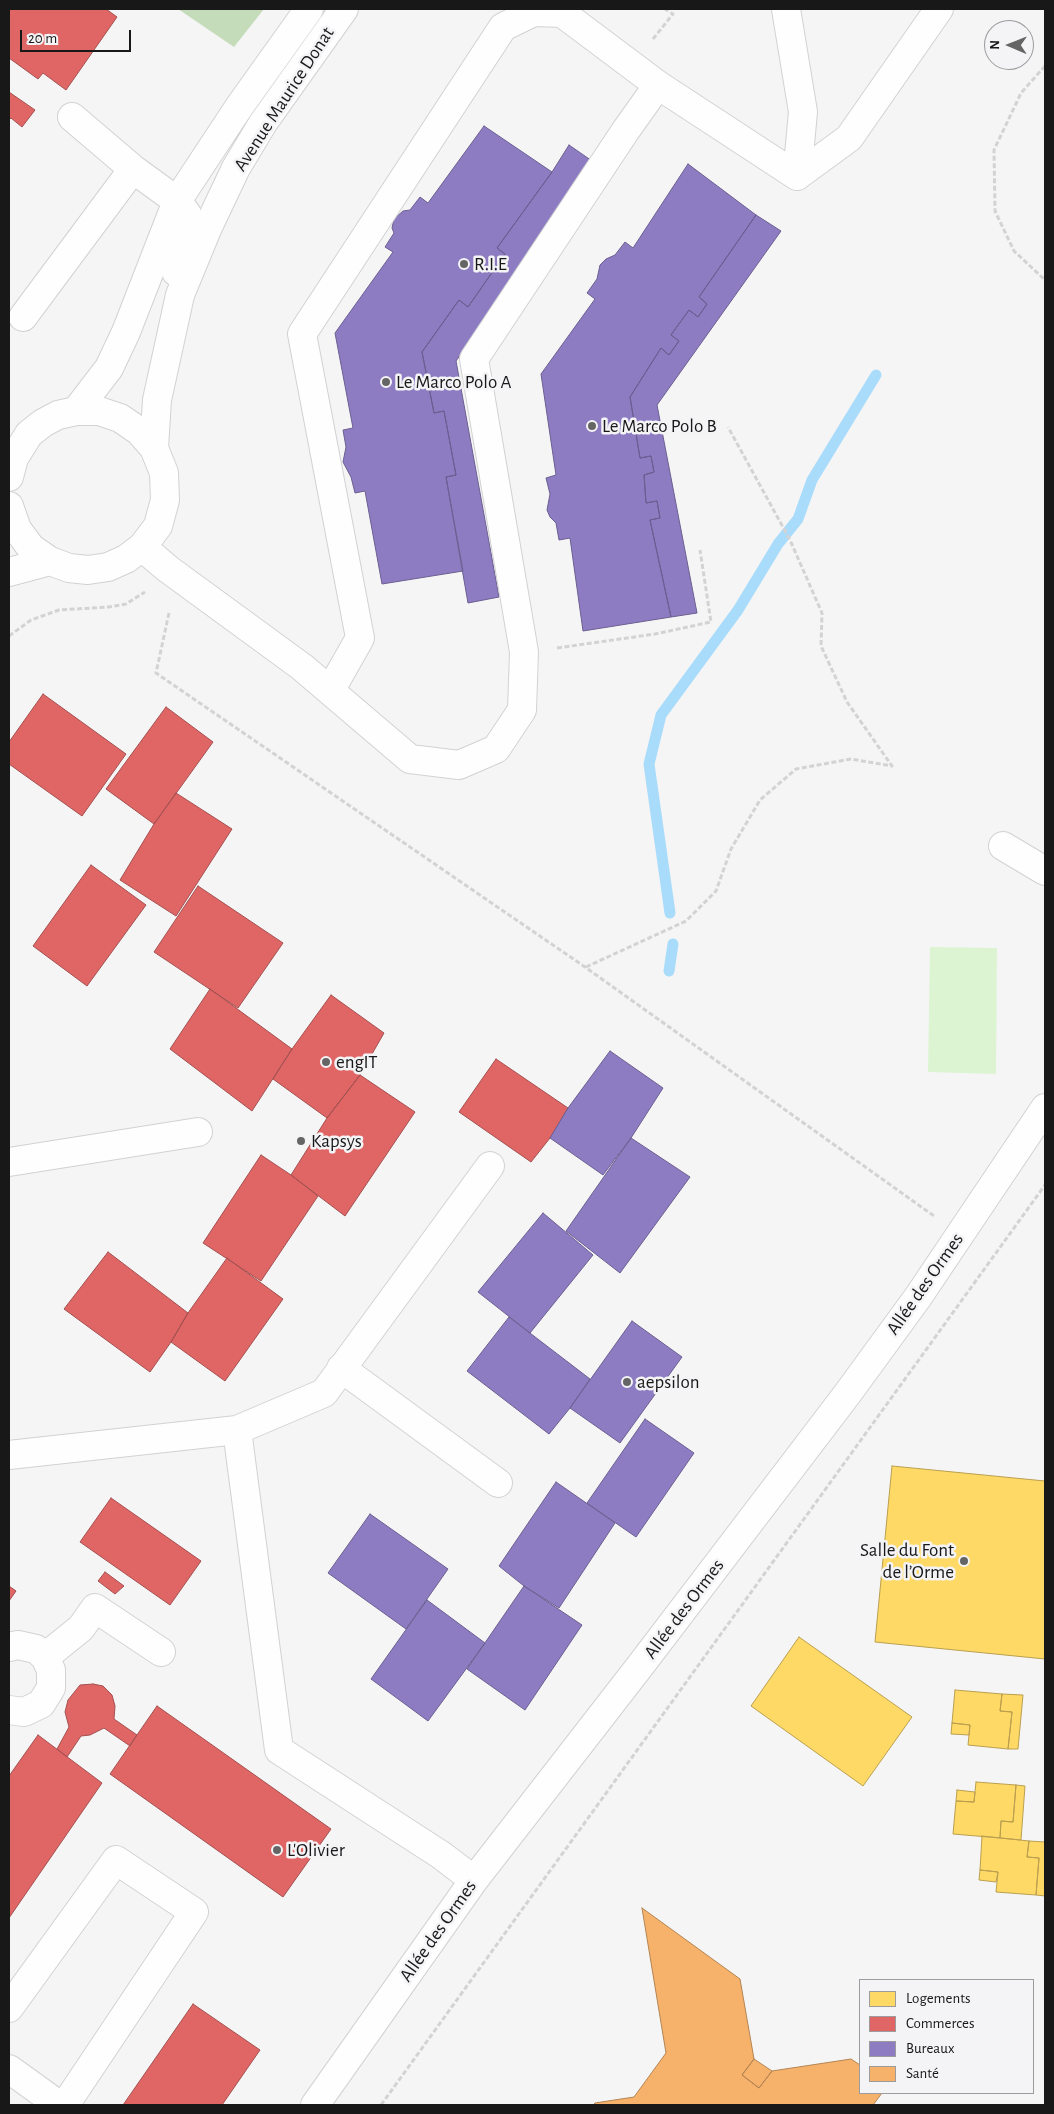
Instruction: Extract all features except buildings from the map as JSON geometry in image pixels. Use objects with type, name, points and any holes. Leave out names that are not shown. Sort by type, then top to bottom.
[{"type":"main road","name":"Avenue Maurice Donat","points":[[76,411],[109,368],[126,332],[178,201],[239,107],[309,9]]},
{"type":"main road","name":"Avenue Maurice Donat","points":[[154,448],[157,400],[180,295],[208,227],[236,168],[263,123],[344,9]]},
{"type":"main road","points":[[786,9],[803,112],[797,176]]},
{"type":"main road","points":[[797,176],[849,138],[940,9]]},
{"type":"main road","points":[[330,691],[360,638],[302,334],[503,28],[534,12],[562,13],[658,85],[797,176]]},
{"type":"main road","points":[[142,547],[168,569],[302,667],[410,759],[459,765],[496,749],[522,710],[524,652],[474,359],[658,85]]},
{"type":"main road","points":[[72,117],[133,169],[178,201],[187,214],[190,234],[174,278],[180,295]]},
{"type":"main road","points":[[24,317],[133,169]]},
{"type":"main road","points":[[9,477],[14,458],[29,434],[58,415],[76,411],[99,411],[120,418],[139,430],[154,448],[164,473],[166,500],[158,526],[142,547],[126,559],[108,567],[88,570],[69,568],[50,561],[31,548],[17,529],[9,506]]},
{"type":"main road","points":[[9,572],[50,561]]},
{"type":"main road","points":[[1003,846],[1045,871]]},
{"type":"main road","name":"Allée des Ormes","points":[[315,2105],[474,1880],[848,1393],[960,1235],[1045,1108]]},
{"type":"main road","points":[[9,1159],[198,1132]]},
{"type":"main road","points":[[9,1455],[237,1430],[324,1393],[490,1166]]},
{"type":"main road","points":[[341,1368],[498,1483]]},
{"type":"main road","points":[[237,1430],[279,1750],[441,1855],[474,1880]]},
{"type":"main road","points":[[45,1657],[81,1628],[95,1608],[162,1652]]},
{"type":"main road","points":[[9,1648],[18,1645],[36,1649],[45,1657],[51,1670],[51,1688],[41,1704],[24,1712],[9,1710]]},
{"type":"main road","points":[[9,2008],[116,1860],[194,1912],[65,2105]]},
{"type":"main road","points":[[9,2069],[59,2105]]},
{"type":"path","points":[[632,65],[673,14],[664,9]]},
{"type":"path","points":[[1045,66],[1021,93],[994,150],[994,211],[1014,252],[1045,280]]},
{"type":"path","points":[[586,967],[686,921],[716,891],[732,849],[760,800],[796,769],[851,759],[892,766],[847,702],[821,646],[822,613],[790,540],[728,427]]},
{"type":"path","points":[[524,652],[655,634],[711,622],[700,550]]},
{"type":"path","points":[[9,636],[31,620],[59,610],[126,604],[150,589]]},
{"type":"path","points":[[170,609],[156,673],[586,967],[960,1235]]},
{"type":"path","points":[[381,2105],[1045,1185]]},
{"type":"green space","points":[[178,9],[264,9],[234,47]]},
{"type":"green space","points":[[930,947],[997,948],[996,1074],[928,1072]]},
{"type":"waterway","points":[[670,913],[649,764],[661,715],[738,610],[778,544],[798,519],[812,480],[876,375]]},
{"type":"waterway","points":[[669,971],[673,944]]},
{"type":"place","name":"R.I.E","points":[[464,264]]},
{"type":"place","name":"Le Marco Polo A","points":[[386,382]]},
{"type":"place","name":"Le Marco Polo B","points":[[592,426]]},
{"type":"place","name":"engIT","points":[[326,1062]]},
{"type":"place","name":"Kapsys","points":[[301,1141]]},
{"type":"place","name":"aepsilon","points":[[627,1382]]},
{"type":"place","name":"Salle du Font de l’Orme","points":[[964,1561]]},
{"type":"place","name":"L'Olivier","points":[[277,1850]]}]
